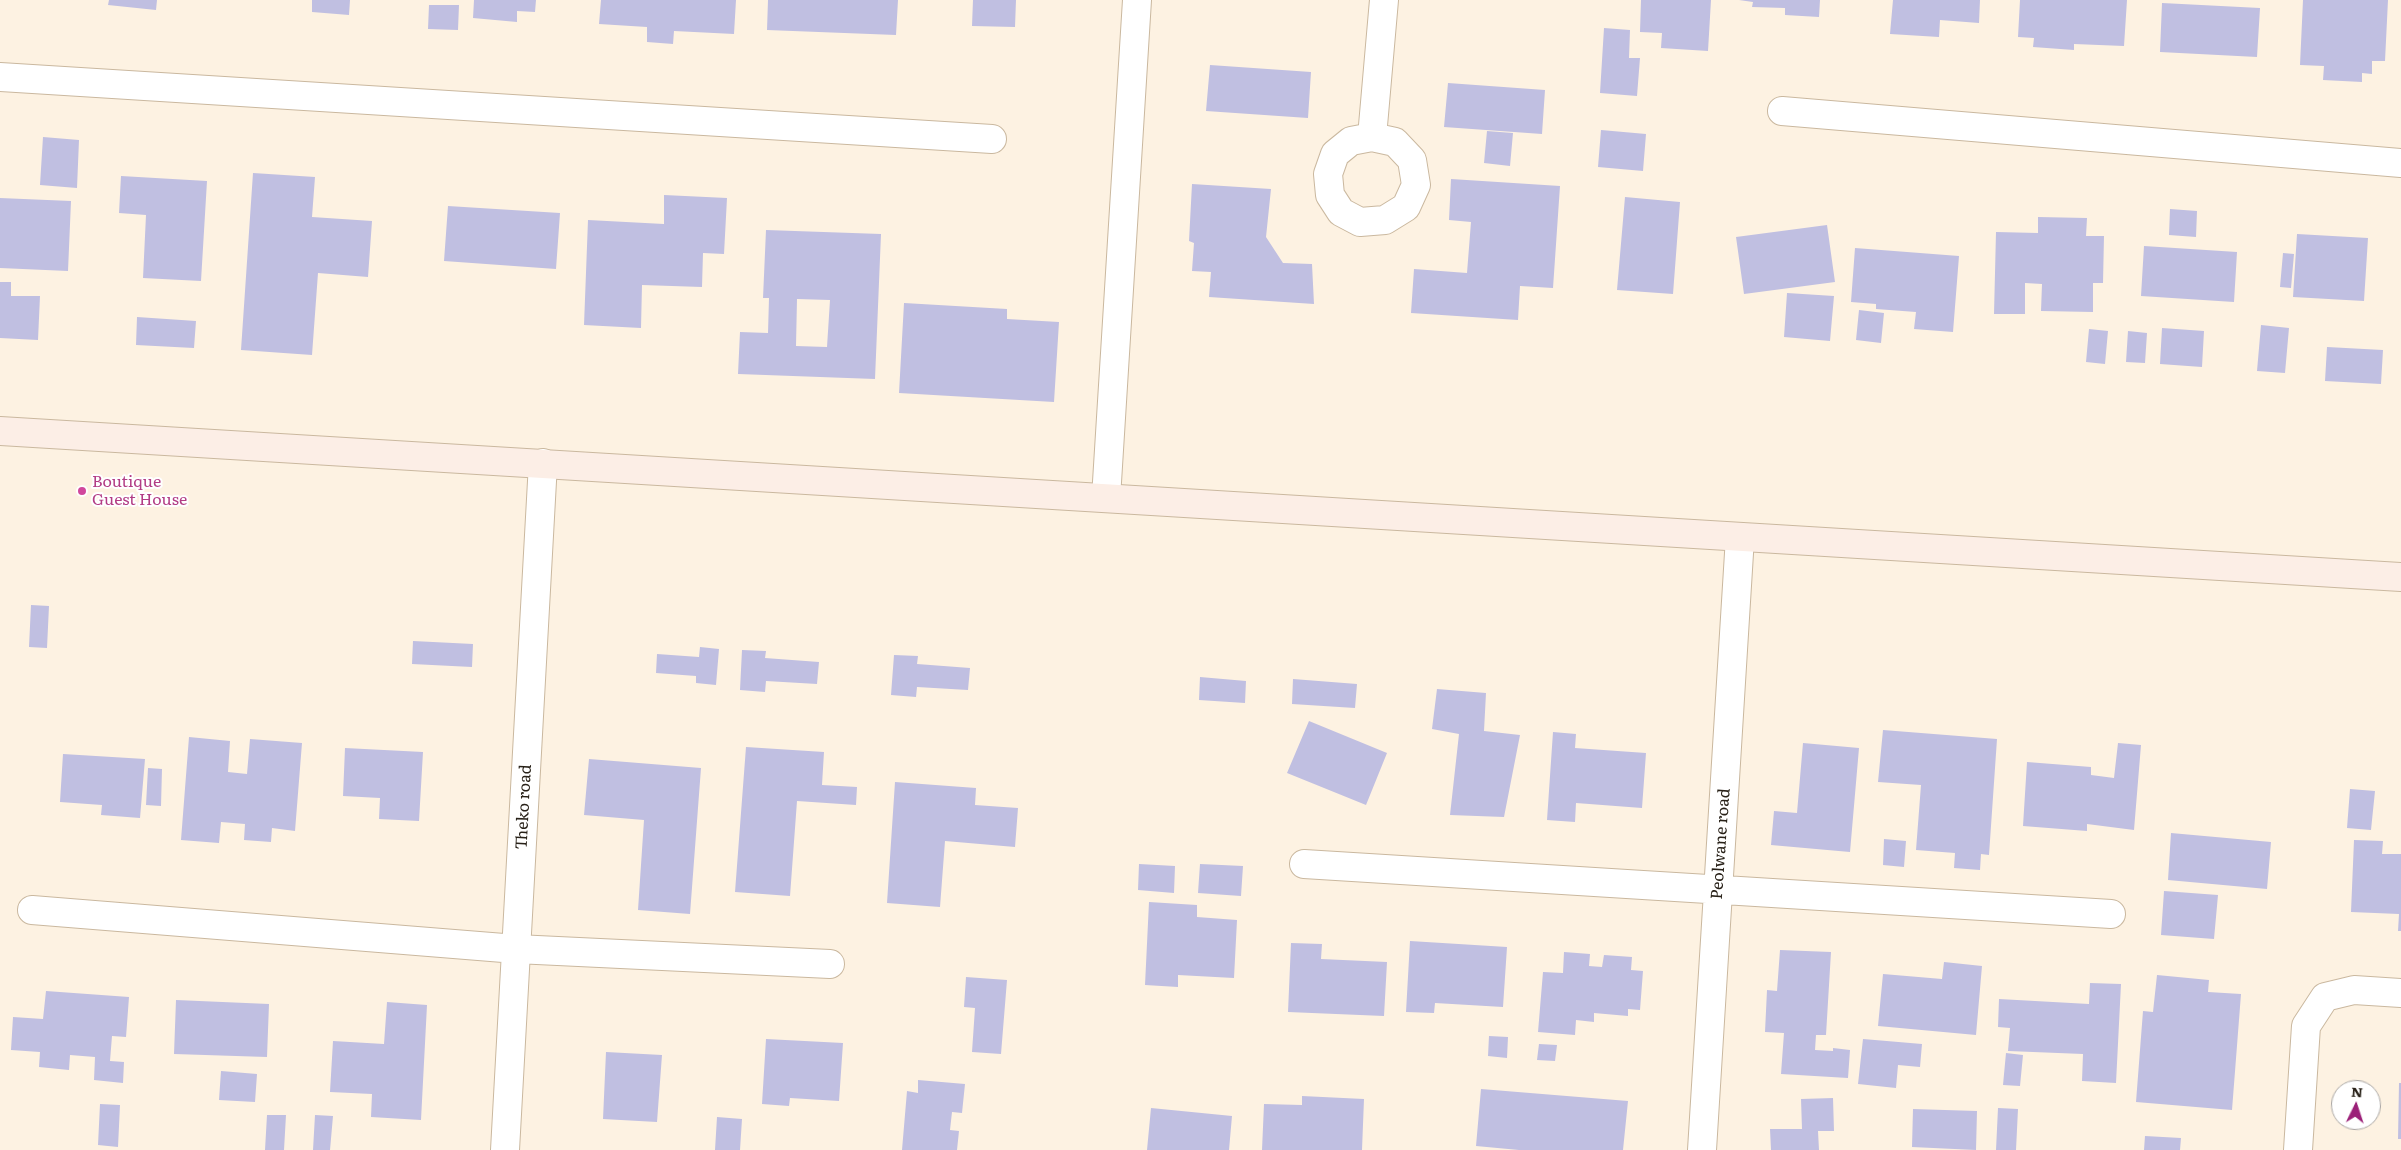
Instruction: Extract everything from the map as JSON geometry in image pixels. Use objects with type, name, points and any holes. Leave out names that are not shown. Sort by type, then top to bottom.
[{"type":"street","points":[[1106,498],[1137,0]]},
{"type":"street","points":[[1372,137],[1384,0]]},
{"type":"street","points":[[0,77],[992,139]]},
{"type":"street","points":[[1782,111],[2401,163]]},
{"type":"street","points":[[0,431],[2401,577]]},
{"type":"street","name":"Theko road","points":[[505,1150],[542,463]]},
{"type":"street","name":"Peolwane road","points":[[1702,1150],[1740,537]]},
{"type":"street","points":[[1304,864],[1718,892],[2111,914]]},
{"type":"street","points":[[32,910],[516,949],[830,964]]},
{"type":"street","points":[[2298,1150],[2306,1026],[2326,997],[2354,990],[2401,993]]},
{"type":"building","points":[[109,0],[157,0],[156,10],[108,5]]},
{"type":"building","points":[[312,0],[350,0],[349,15],[312,12]]},
{"type":"building","points":[[474,0],[536,0],[535,12],[517,11],[517,22],[473,18]]},
{"type":"building","points":[[601,0],[736,0],[734,34],[674,31],[673,44],[647,42],[647,27],[599,24]]},
{"type":"building","points":[[768,0],[898,0],[896,35],[767,30]]},
{"type":"building","points":[[973,0],[1016,0],[1015,27],[972,26]]},
{"type":"building","points":[[1641,0],[1711,0],[1708,51],[1661,48],[1662,33],[1640,32]]},
{"type":"building","points":[[1739,0],[1820,0],[1819,17],[1785,15],[1785,8],[1752,7],[1753,2]]},
{"type":"building","points":[[1893,0],[1980,0],[1979,23],[1940,20],[1939,37],[1890,34]]},
{"type":"building","points":[[2020,0],[2127,0],[2124,46],[2074,44],[2074,50],[2033,47],[2034,38],[2018,37]]},
{"type":"building","points":[[2303,0],[2388,0],[2385,61],[2372,61],[2372,74],[2362,73],[2362,82],[2323,80],[2324,66],[2300,65]]},
{"type":"building","points":[[2162,3],[2260,8],[2257,57],[2160,52]]},
{"type":"building","points":[[429,5],[459,5],[458,30],[428,29]]},
{"type":"building","points":[[1604,28],[1630,30],[1629,58],[1640,58],[1637,96],[1600,93]]},
{"type":"building","points":[[1210,65],[1311,72],[1308,118],[1206,111]]},
{"type":"building","points":[[1448,83],[1545,90],[1542,134],[1444,127]]},
{"type":"building","points":[[1601,130],[1646,134],[1643,171],[1598,167]]},
{"type":"building","points":[[1487,131],[1513,133],[1510,166],[1484,163]]},
{"type":"building","points":[[43,137],[79,140],[77,188],[40,185]]},
{"type":"building","points":[[253,173],[315,177],[312,217],[372,221],[368,277],[318,273],[312,355],[241,350]]},
{"type":"building","points":[[121,176],[207,181],[201,281],[143,278],[146,215],[119,213]]},
{"type":"building","points":[[1451,179],[1560,186],[1553,288],[1520,286],[1518,320],[1411,313],[1414,269],[1467,273],[1471,222],[1449,220]]},
{"type":"building","points":[[1192,184],[1271,189],[1266,237],[1283,263],[1312,264],[1314,304],[1209,297],[1211,272],[1192,271],[1194,243],[1189,241]]},
{"type":"building","points":[[664,195],[727,198],[724,254],[703,253],[702,287],[642,285],[641,328],[584,325],[588,220],[664,224]]},
{"type":"building","points":[[1625,197],[1680,202],[1673,294],[1617,290]]},
{"type":"building","points":[[0,198],[71,201],[68,271],[0,268]]},
{"type":"building","points":[[448,206],[560,213],[556,269],[444,261]]},
{"type":"building","points":[[2170,209],[2197,211],[2196,237],[2169,235]]},
{"type":"building","points":[[2038,217],[2087,218],[2086,236],[2104,236],[2103,283],[2093,283],[2093,312],[2041,311],[2042,284],[2025,283],[2025,314],[1994,314],[1996,232],[2038,233]]},
{"type":"building","points":[[1827,225],[1835,282],[1744,294],[1736,237]]},
{"type":"building","points":[[766,230],[881,234],[875,379],[738,374],[740,332],[768,333],[769,298],[763,298]],"holes":[[[797,299],[830,300],[827,347],[796,346]]]},
{"type":"building","points":[[2297,234],[2368,238],[2364,301],[2293,297]]},
{"type":"building","points":[[2144,246],[2237,252],[2234,302],[2141,296]]},
{"type":"building","points":[[1855,248],[1959,256],[1953,332],[1914,329],[1916,312],[1876,309],[1876,304],[1851,302]]},
{"type":"building","points":[[2283,253],[2294,254],[2291,288],[2280,287]]},
{"type":"building","points":[[0,282],[11,282],[11,296],[40,296],[38,340],[0,338]]},
{"type":"building","points":[[1787,293],[1834,296],[1830,341],[1784,337]]},
{"type":"building","points":[[904,303],[1007,309],[1007,319],[1059,322],[1054,402],[899,393]]},
{"type":"building","points":[[1859,310],[1884,313],[1881,343],[1856,340]]},
{"type":"building","points":[[137,317],[196,321],[194,348],[136,345]]},
{"type":"building","points":[[2261,325],[2289,328],[2285,373],[2257,371]]},
{"type":"building","points":[[2162,328],[2204,331],[2202,367],[2160,364]]},
{"type":"building","points":[[2089,329],[2108,331],[2105,364],[2086,362]]},
{"type":"building","points":[[2128,331],[2147,333],[2145,363],[2126,362]]},
{"type":"building","points":[[2327,347],[2383,350],[2381,384],[2325,381]]},
{"type":"building","points":[[31,605],[49,606],[47,648],[29,647]]},
{"type":"building","points":[[413,641],[473,644],[472,667],[412,664]]},
{"type":"building","points":[[700,647],[719,649],[716,685],[696,683],[696,676],[656,673],[657,654],[699,657]]},
{"type":"building","points":[[742,650],[766,651],[765,658],[819,662],[817,684],[766,681],[765,692],[740,690]]},
{"type":"building","points":[[894,655],[918,656],[917,664],[970,668],[968,690],[917,687],[916,697],[891,695]]},
{"type":"building","points":[[1200,677],[1246,681],[1245,703],[1199,700]]},
{"type":"building","points":[[1293,679],[1357,684],[1355,708],[1292,704]]},
{"type":"building","points":[[1437,689],[1486,693],[1484,731],[1520,735],[1504,817],[1450,815],[1459,734],[1432,729]]},
{"type":"building","points":[[1309,721],[1387,753],[1366,805],[1287,773]]},
{"type":"building","points":[[1883,730],[1997,739],[1989,855],[1981,854],[1980,870],[1954,868],[1955,853],[1916,850],[1921,785],[1878,782]]},
{"type":"building","points":[[1553,732],[1576,734],[1575,748],[1646,753],[1642,808],[1576,803],[1575,822],[1547,820]]},
{"type":"building","points":[[189,737],[230,741],[228,772],[247,774],[250,739],[302,743],[295,831],[272,828],[271,842],[244,840],[245,824],[221,822],[219,843],[181,840]]},
{"type":"building","points":[[1803,743],[1859,748],[1850,852],[1771,845],[1774,811],[1797,813]]},
{"type":"building","points":[[2118,743],[2141,745],[2134,830],[2087,824],[2087,831],[2023,826],[2027,762],[2091,767],[2091,775],[2114,778]]},
{"type":"building","points":[[746,747],[824,752],[822,785],[857,787],[856,805],[797,801],[790,896],[735,892]]},
{"type":"building","points":[[345,748],[423,752],[419,821],[379,819],[380,798],[343,796]]},
{"type":"building","points":[[63,754],[145,759],[140,818],[101,815],[102,805],[60,802]]},
{"type":"building","points":[[589,759],[701,768],[690,914],[638,910],[644,820],[584,815]]},
{"type":"building","points":[[148,768],[162,769],[161,806],[146,805]]},
{"type":"building","points":[[895,782],[976,788],[975,805],[1018,808],[1015,847],[945,841],[940,907],[887,903]]},
{"type":"building","points":[[2350,789],[2375,791],[2371,830],[2347,828]]},
{"type":"building","points":[[2171,833],[2271,842],[2267,889],[2168,880]]},
{"type":"building","points":[[1884,839],[1906,841],[1904,867],[1883,865]]},
{"type":"building","points":[[2354,840],[2383,841],[2382,854],[2401,854],[2401,931],[2398,931],[2399,914],[2351,912]]},
{"type":"building","points":[[1139,864],[1175,866],[1174,893],[1138,890]]},
{"type":"building","points":[[1200,864],[1243,866],[1241,896],[1198,893]]},
{"type":"building","points":[[2164,891],[2218,895],[2214,939],[2161,935]]},
{"type":"building","points":[[1149,902],[1197,905],[1197,917],[1237,920],[1234,978],[1178,975],[1178,987],[1145,985]]},
{"type":"building","points":[[1410,941],[1507,947],[1503,1007],[1435,1003],[1434,1013],[1406,1012]]},
{"type":"building","points":[[1291,943],[1322,944],[1321,959],[1387,962],[1384,1016],[1288,1012]]},
{"type":"building","points":[[1780,950],[1831,952],[1826,1035],[1816,1035],[1815,1050],[1833,1051],[1833,1048],[1850,1050],[1848,1078],[1781,1074],[1784,1033],[1765,1032],[1767,990],[1777,991]]},
{"type":"building","points":[[1564,952],[1590,954],[1589,966],[1602,967],[1604,955],[1632,957],[1631,970],[1643,971],[1640,1010],[1628,1009],[1628,1016],[1594,1013],[1594,1022],[1576,1020],[1575,1035],[1538,1032],[1543,972],[1563,973]]},
{"type":"building","points":[[1944,962],[1982,966],[1976,1035],[1878,1026],[1883,974],[1942,979]]},
{"type":"building","points":[[2157,975],[2209,980],[2208,992],[2241,994],[2232,1110],[2136,1102],[2143,1011],[2153,1012]]},
{"type":"building","points":[[966,977],[1007,980],[1001,1054],[972,1052],[975,1008],[964,1007]]},
{"type":"building","points":[[2090,983],[2121,984],[2116,1083],[2082,1081],[2083,1054],[2008,1051],[2010,1028],[1998,1027],[1999,999],[2089,1004]]},
{"type":"building","points":[[46,991],[129,997],[126,1037],[112,1036],[110,1061],[124,1062],[123,1083],[94,1080],[95,1057],[70,1055],[69,1070],[39,1067],[40,1052],[11,1050],[13,1017],[43,1019]]},
{"type":"building","points":[[176,1000],[269,1004],[267,1057],[174,1054]]},
{"type":"building","points":[[387,1002],[427,1005],[421,1120],[371,1117],[372,1094],[330,1092],[333,1041],[384,1044]]},
{"type":"building","points":[[1489,1036],[1508,1037],[1507,1058],[1488,1056]]},
{"type":"building","points":[[766,1039],[843,1043],[839,1101],[790,1098],[789,1106],[762,1104]]},
{"type":"building","points":[[1863,1039],[1922,1044],[1920,1067],[1898,1065],[1896,1088],[1858,1084]]},
{"type":"building","points":[[1539,1044],[1557,1045],[1555,1061],[1537,1060]]},
{"type":"building","points":[[606,1052],[662,1055],[657,1122],[603,1119]]},
{"type":"building","points":[[2006,1053],[2023,1055],[2020,1086],[2003,1085]]},
{"type":"building","points":[[221,1071],[257,1074],[255,1102],[219,1100]]},
{"type":"building","points":[[918,1080],[965,1084],[962,1113],[952,1112],[950,1130],[959,1131],[957,1150],[902,1150],[907,1091],[918,1093]]},
{"type":"building","points":[[2399,1083],[2401,1083],[2401,1139],[2398,1139]]},
{"type":"building","points":[[1481,1089],[1628,1101],[1623,1150],[1519,1150],[1476,1146]]},
{"type":"building","points":[[1302,1096],[1364,1099],[1362,1150],[1262,1150],[1264,1104],[1302,1105]]},
{"type":"building","points":[[1833,1098],[1834,1131],[1818,1131],[1819,1150],[1771,1150],[1770,1129],[1802,1129],[1801,1099]]},
{"type":"building","points":[[100,1104],[120,1105],[118,1147],[98,1145]]},
{"type":"building","points":[[1151,1108],[1232,1116],[1229,1150],[1147,1150]]},
{"type":"building","points":[[1998,1108],[2018,1109],[2016,1150],[1996,1150]]},
{"type":"building","points":[[1913,1109],[1977,1111],[1976,1150],[1912,1147]]},
{"type":"building","points":[[267,1115],[286,1115],[284,1150],[265,1150]]},
{"type":"building","points":[[315,1115],[333,1116],[330,1150],[313,1150]]},
{"type":"building","points":[[717,1117],[742,1119],[740,1150],[715,1150]]},
{"type":"building","points":[[2145,1136],[2181,1138],[2180,1150],[2144,1150]]},
{"type":"place","name":"Boutique Guest House","points":[[82,491]]}]
